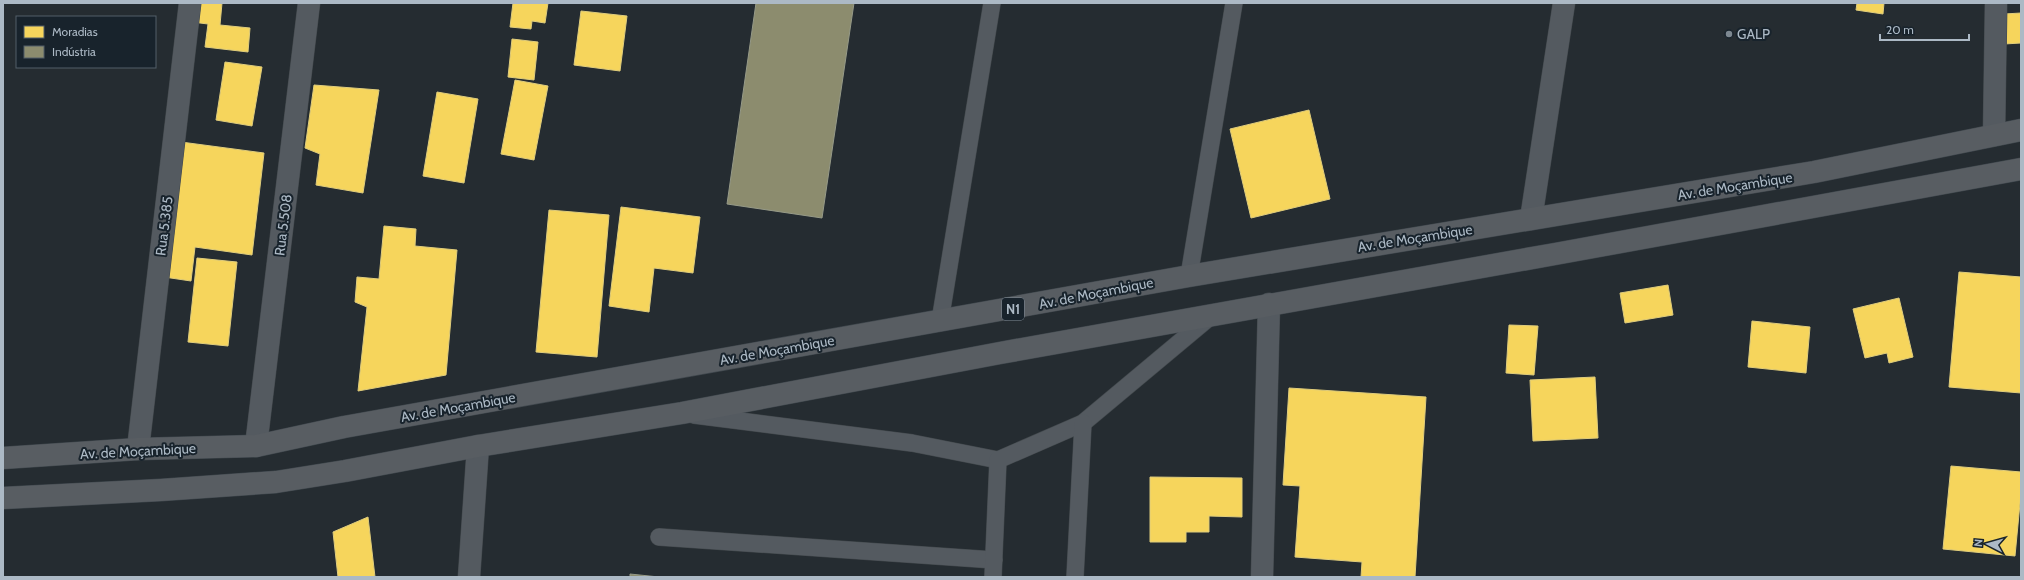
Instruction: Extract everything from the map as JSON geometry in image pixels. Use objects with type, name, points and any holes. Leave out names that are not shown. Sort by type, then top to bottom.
[{"type":"highway","name":"Av. de Moçambique","points":[[3,458],[138,450],[256,446],[344,427],[940,322],[1190,276],[1814,172],[2021,130]]},
{"type":"highway","points":[[3,498],[276,482],[345,471],[478,446],[682,413],[1000,352],[1211,316],[1269,304],[2021,169]]},
{"type":"street","name":"Rua 5.385","points":[[138,450],[190,3]]},
{"type":"street","name":"Rua 5.508","points":[[256,446],[309,3]]},
{"type":"street","points":[[1531,219],[1564,3]]},
{"type":"street","points":[[1994,135],[1996,3]]},
{"type":"street","points":[[1262,577],[1269,304]]},
{"type":"street","points":[[470,577],[478,446]]},
{"type":"lane","points":[[940,322],[992,3]]},
{"type":"lane","points":[[1190,276],[1234,3]]},
{"type":"lane","points":[[682,413],[912,443],[998,460],[1083,423],[1211,316]]},
{"type":"lane","points":[[1075,577],[1083,423]]},
{"type":"lane","points":[[993,577],[998,460]]},
{"type":"lane","points":[[659,537],[994,560]]},
{"type":"building: Moradias","points":[[195,3],[222,3],[220,25],[250,28],[248,52],[205,47],[208,24],[192,22]]},
{"type":"building: Moradias","points":[[513,3],[548,3],[545,23],[532,21],[531,29],[510,27]]},
{"type":"building: Moradias","points":[[1857,3],[1884,3],[1883,14],[1856,10]]},
{"type":"building: Moradias","points":[[581,11],[627,16],[620,71],[574,65]]},
{"type":"building: Moradias","points":[[2021,13],[2021,43],[2004,44],[2004,14]]},
{"type":"building: Moradias","points":[[512,39],[538,42],[534,80],[508,77]]},
{"type":"building: Moradias","points":[[225,62],[262,67],[252,126],[216,120]]},
{"type":"building: Moradias","points":[[515,80],[548,86],[534,160],[501,154]]},
{"type":"building: Moradias","points":[[314,85],[379,90],[363,193],[316,185],[320,154],[305,148]]},
{"type":"building: Moradias","points":[[437,92],[478,99],[464,183],[423,176]]},
{"type":"building: Moradias","points":[[1309,110],[1330,199],[1251,218],[1230,129]]},
{"type":"building: Moradias","points":[[181,142],[264,153],[252,255],[195,247],[191,281],[164,277]]},
{"type":"building: Moradias","points":[[621,207],[700,217],[693,273],[654,268],[649,312],[609,306]]},
{"type":"building: Moradias","points":[[549,210],[609,215],[597,357],[536,352]]},
{"type":"building: Moradias","points":[[384,226],[416,229],[415,246],[457,250],[446,375],[358,391],[367,307],[355,302],[357,277],[379,279]]},
{"type":"building: Moradias","points":[[197,258],[237,262],[228,346],[188,342]]},
{"type":"building: Moradias","points":[[1959,272],[2021,277],[2021,393],[1949,387]]},
{"type":"building: Moradias","points":[[1668,285],[1673,315],[1625,323],[1620,293]]},
{"type":"building: Moradias","points":[[1899,298],[1913,357],[1889,363],[1887,353],[1865,358],[1853,309]]},
{"type":"building: Moradias","points":[[1752,321],[1810,327],[1806,373],[1748,367]]},
{"type":"building: Moradias","points":[[1509,325],[1538,326],[1534,375],[1506,373]]},
{"type":"building: Moradias","points":[[1595,377],[1598,438],[1533,441],[1530,380]]},
{"type":"building: Moradias","points":[[1289,388],[1426,397],[1415,577],[1361,577],[1362,562],[1295,557],[1300,486],[1283,485]]},
{"type":"building: Moradias","points":[[1951,466],[2021,472],[2021,493],[2015,556],[1943,549]]},
{"type":"building: Moradias","points":[[1150,477],[1242,478],[1242,517],[1209,516],[1209,532],[1186,532],[1186,542],[1150,542]]},
{"type":"building: Moradias","points":[[368,517],[375,577],[338,577],[333,532]]},
{"type":"building: Indústria","points":[[756,3],[854,3],[822,218],[727,204]]},
{"type":"building: Indústria","points":[[630,574],[659,577],[630,577]]},
{"type":"place","name":"GALP","points":[[1729,34]]}]
